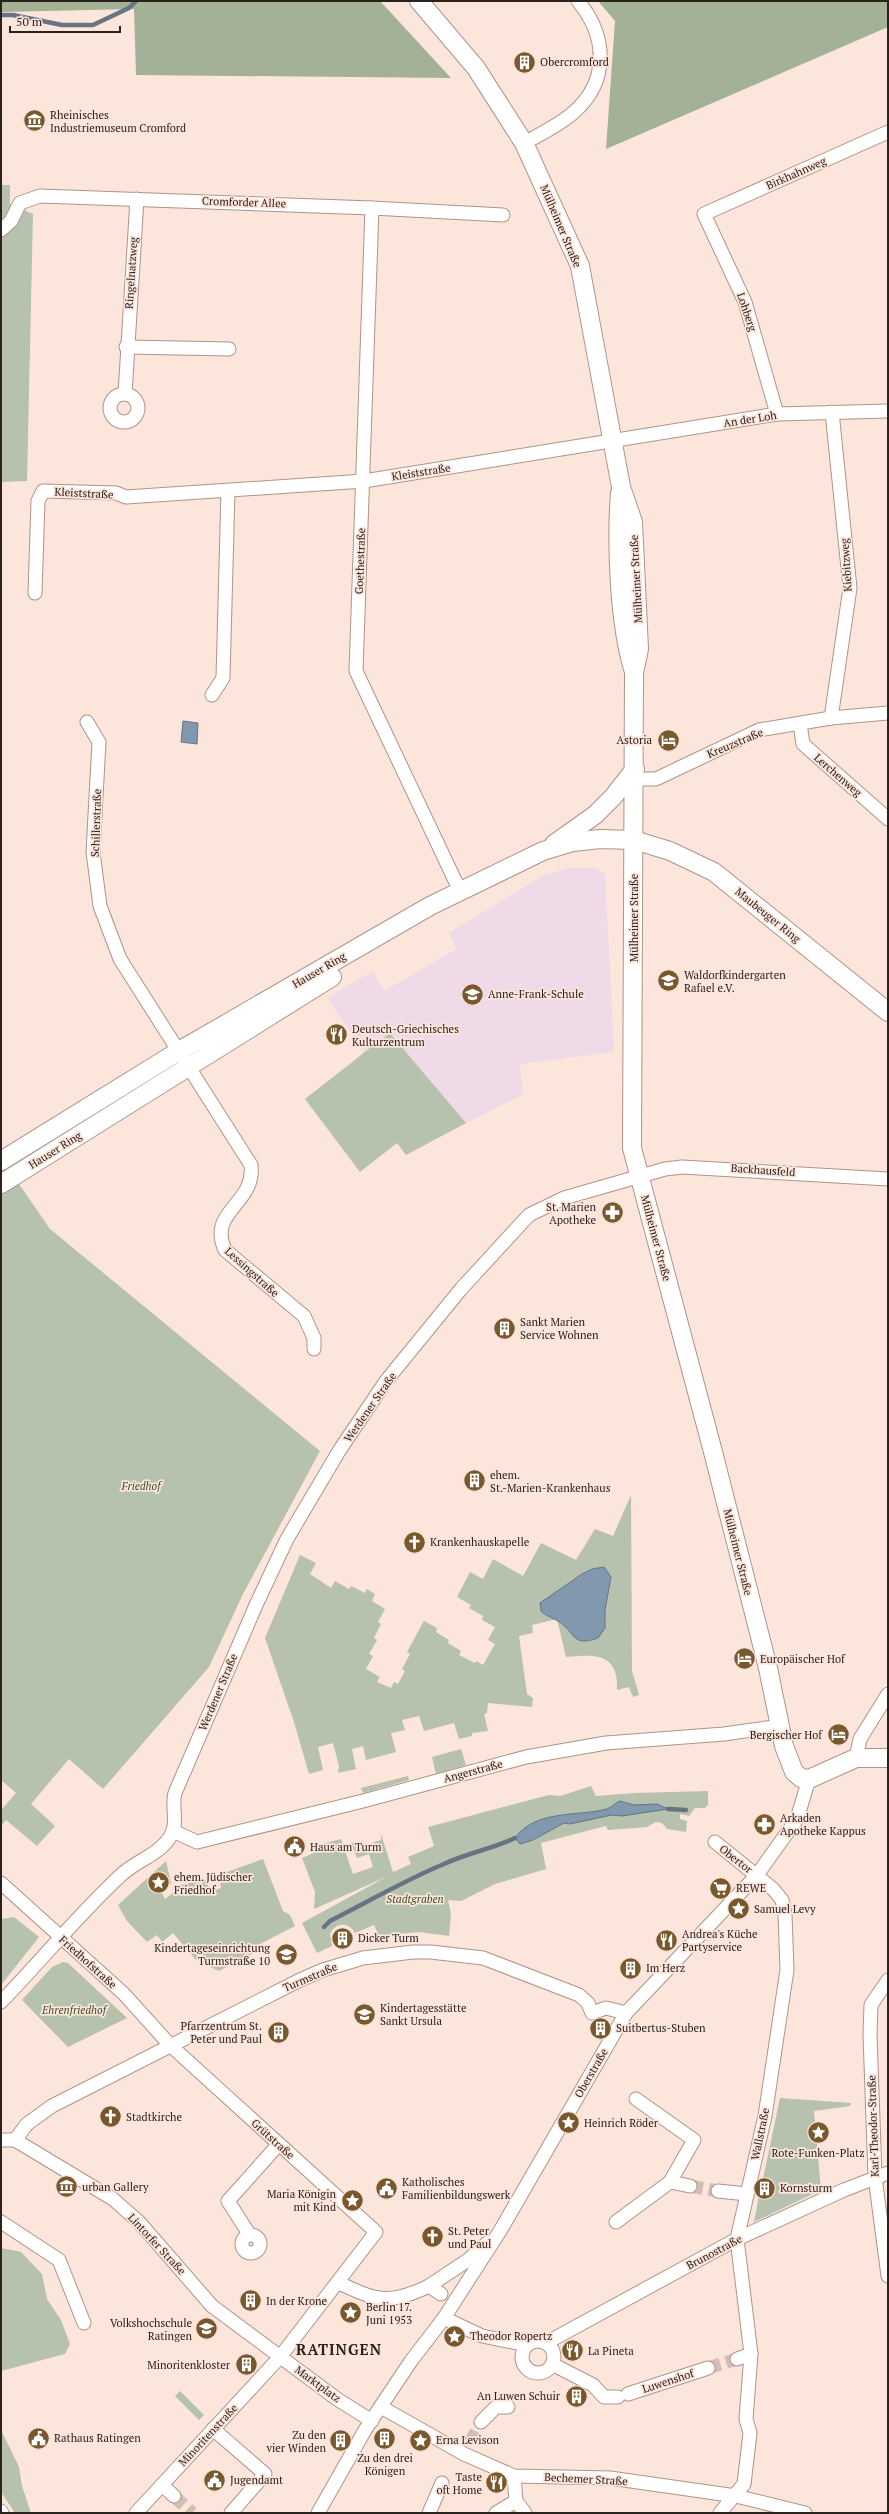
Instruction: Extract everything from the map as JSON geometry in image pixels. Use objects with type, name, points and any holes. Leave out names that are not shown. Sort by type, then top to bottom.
[{"type":"main road","name":"Mülheimer Straße","points":[[419,1],[476,68],[524,144],[580,266],[621,486],[618,523],[626,648],[634,673],[632,1148],[712,1448],[768,1668],[784,1746],[794,1772],[801,1778],[808,1779]]},
{"type":"main road","name":"Hauser Ring","points":[[1,1161],[179,1051],[460,891],[543,851],[595,815],[634,774]]},
{"type":"main road","name":"Hauser Ring","points":[[543,851],[573,842],[600,839],[634,840]]},
{"type":"main road","name":"Maubeuger Ring","points":[[634,840],[670,851],[714,872],[888,1012]]},
{"type":"main road","name":"Hauser Ring","points":[[1,1184],[435,912],[460,891]]},
{"type":"main road","points":[[808,1779],[856,1758],[888,1758]]},
{"type":"street","points":[[524,144],[562,122],[575,112],[584,101],[599,71],[600,42],[596,28],[590,15],[578,1]]},
{"type":"street","name":"Birkhahnweg","points":[[704,214],[888,132]]},
{"type":"street","name":"Cromforder Allee","points":[[1,230],[11,221],[20,203],[40,196],[372,208],[503,215]]},
{"type":"street","name":"Ringelnatzweg","points":[[125,394],[126,347],[137,199]]},
{"type":"street","name":"Goethestraße","points":[[372,208],[364,481],[356,671],[460,891]]},
{"type":"street","name":"Lohberg","points":[[704,214],[745,302],[777,414]]},
{"type":"street","points":[[126,347],[229,350]]},
{"type":"street","name":"An der Loh","points":[[612,441],[777,414],[888,411]]},
{"type":"street","name":"Kiebitzweg","points":[[831,718],[850,588],[832,412]]},
{"type":"street","name":"Kleiststraße","points":[[35,593],[38,501],[43,491],[116,493],[126,497],[364,481],[612,441]]},
{"type":"street","points":[[212,695],[223,678],[228,491]]},
{"type":"street","name":"Kreuzstraße","points":[[634,774],[656,779],[759,730],[831,718],[888,714]]},
{"type":"street","name":"Schillerstraße","points":[[87,722],[99,742],[93,852],[100,906],[120,959],[179,1051]]},
{"type":"street","name":"Lerchenweg","points":[[800,724],[803,744],[888,819]]},
{"type":"street","points":[[179,1051],[190,1066]]},
{"type":"street","name":"Lessingstraße","points":[[190,1066],[252,1165],[250,1187],[222,1223],[220,1238],[225,1250],[304,1316],[314,1338],[314,1349]]},
{"type":"street","name":"Backhausfeld","points":[[640,1176],[665,1169],[702,1166],[888,1179]]},
{"type":"street","name":"Werdener Straße","points":[[174,1831],[175,1793],[256,1605],[287,1539],[343,1445],[386,1381],[416,1352],[461,1289],[518,1226],[538,1209],[564,1198],[640,1176]]},
{"type":"street","points":[[458,1309],[461,1289]]},
{"type":"street","points":[[856,1758],[860,1739],[888,1694]]},
{"type":"street","name":"Angerstraße","points":[[174,1831],[197,1842],[363,1801],[504,1762],[590,1745],[673,1739],[780,1726]]},
{"type":"street","name":"Oberstraße","points":[[448,2303],[500,2231],[626,2013],[757,1875],[796,1819],[808,1779]]},
{"type":"street","points":[[1,2002],[120,1876],[162,1847],[174,1831]]},
{"type":"street","name":"Obertor","points":[[715,1842],[757,1875]]},
{"type":"street","name":"Wallstraße","points":[[720,2513],[736,2496],[744,2484],[750,2433],[746,2419],[751,2354],[737,2239],[765,2116],[787,1970],[784,1907],[778,1894],[757,1875]]},
{"type":"street","name":"Friedhofstraße","points":[[1,1883],[124,1994],[170,2046]]},
{"type":"street","name":"Turmstraße","points":[[5,2143],[27,2124],[52,2106],[323,1970],[363,1958],[413,1952],[448,1953],[488,1960],[579,1995],[588,2002],[592,2013],[606,2008],[626,2013]]},
{"type":"street","name":"Karl-Theodor-Straße","points":[[888,1980],[871,2006],[875,2178],[888,2276]]},
{"type":"street","name":"Grütstraße","points":[[170,2046],[376,2232],[338,2283]]},
{"type":"street","points":[[616,2222],[670,2182],[694,2140],[636,2099]]},
{"type":"street","name":"Lintorfer Straße","points":[[5,2143],[113,2199],[139,2222],[212,2306],[280,2357]]},
{"type":"street","points":[[249,2234],[228,2201],[278,2145]]},
{"type":"street","name":"Brunostraße","points":[[546,2343],[737,2239],[888,2173]]},
{"type":"street","points":[[670,2182],[690,2186]]},
{"type":"street","points":[[718,2191],[747,2194]]},
{"type":"street","points":[[1,2222],[59,2260],[84,2323]]},
{"type":"street","points":[[280,2357],[338,2283],[370,2298],[405,2298],[429,2286],[468,2260],[500,2231]]},
{"type":"street","points":[[429,2286],[482,2336],[527,2345]]},
{"type":"street","points":[[318,2513],[372,2421],[448,2303]]},
{"type":"street","points":[[532,2341],[546,2343],[551,2348],[554,2356],[552,2364],[544,2372],[532,2372],[525,2367],[522,2360],[522,2352],[532,2341]]},
{"type":"street","points":[[737,2359],[751,2354]]},
{"type":"street","name":"Minoritenstraße","points":[[136,2513],[280,2357]]},
{"type":"street","name":"Marktplatz","points":[[280,2357],[372,2421]]},
{"type":"street","name":"Luwenshof","points":[[552,2364],[592,2385],[604,2397],[623,2396],[708,2368]]},
{"type":"street","name":"Bechemer Straße","points":[[381,2407],[462,2453],[514,2476],[610,2478],[736,2496],[805,2513]]},
{"type":"street","points":[[481,2422],[496,2407],[508,2407]]},
{"type":"street","points":[[213,2429],[265,2474],[231,2513]]},
{"type":"street","points":[[514,2476],[516,2501],[525,2513]]},
{"type":"street","points":[[429,2513],[442,2483]]},
{"type":"street","points":[[162,2485],[174,2496]]},
{"type":"street","points":[[496,2513],[516,2501]]},
{"type":"shaded area","name":"Anne-Frank-Schule","points":[[569,868],[595,868],[605,874],[614,1052],[520,1064],[523,1094],[466,1123],[391,1033],[364,1052],[327,998],[373,971],[384,991],[457,949],[449,933],[543,876]]},
{"type":"green space","points":[[1,1],[380,1],[451,78],[136,75],[134,9],[1,12]]},
{"type":"green space","points":[[598,1],[888,1],[888,27],[606,149],[615,21]]},
{"type":"green space","points":[[1,185],[10,185],[10,204],[33,214],[27,481],[1,482]]},
{"type":"green space","points":[[390,1033],[466,1123],[406,1155],[397,1143],[360,1172],[305,1099]]},
{"type":"green space","name":"Friedhof","points":[[17,1181],[50,1229],[320,1451],[243,1594],[209,1667],[103,1789],[69,1759],[31,1804],[55,1826],[37,1846],[6,1820],[1,1826],[1,1810],[16,1793],[1,1780],[1,1192]]},
{"type":"green space","points":[[631,1495],[632,1671],[639,1695],[633,1697],[629,1687],[617,1690],[617,1678],[614,1669],[603,1658],[595,1656],[566,1657],[557,1619],[532,1625],[533,1633],[519,1636],[527,1694],[533,1698],[532,1707],[488,1703],[487,1713],[484,1714],[488,1731],[472,1733],[472,1736],[459,1739],[454,1723],[424,1731],[419,1716],[402,1720],[405,1730],[391,1733],[396,1752],[366,1760],[363,1746],[352,1749],[356,1769],[338,1773],[339,1766],[333,1743],[318,1747],[323,1770],[309,1774],[294,1722],[265,1638],[300,1555],[316,1563],[310,1574],[331,1588],[335,1581],[349,1589],[351,1586],[365,1593],[367,1589],[375,1594],[372,1601],[385,1609],[378,1622],[381,1624],[374,1638],[377,1640],[369,1654],[373,1656],[366,1669],[380,1677],[377,1682],[391,1688],[394,1682],[398,1684],[405,1671],[402,1669],[410,1654],[407,1652],[424,1621],[437,1628],[436,1632],[449,1640],[448,1643],[461,1651],[459,1655],[475,1663],[476,1661],[483,1665],[495,1644],[488,1640],[495,1627],[482,1620],[483,1616],[469,1608],[471,1605],[457,1597],[470,1572],[483,1579],[493,1559],[523,1576],[541,1543],[576,1560],[595,1529],[613,1536]]},
{"type":"green space","points":[[461,1749],[466,1765],[436,1774],[432,1757]]},
{"type":"green space","points":[[408,1776],[409,1780],[363,1793],[361,1788]]},
{"type":"green space","name":"Stadtgraben","points":[[591,1786],[596,1796],[635,1793],[708,1791],[708,1805],[705,1808],[695,1808],[689,1816],[680,1814],[680,1819],[687,1821],[686,1832],[667,1829],[662,1823],[656,1822],[647,1827],[608,1830],[606,1826],[541,1843],[546,1869],[495,1884],[461,1901],[448,1900],[451,1914],[449,1936],[419,1932],[379,1936],[374,1925],[355,1933],[346,1925],[342,1925],[336,1927],[330,1934],[332,1946],[317,1953],[302,1923],[388,1876],[314,1909],[315,1892],[302,1858],[314,1853],[314,1846],[341,1839],[353,1874],[373,1867],[369,1854],[357,1858],[351,1843],[358,1841],[360,1847],[381,1840],[381,1834],[393,1872],[411,1864],[408,1857],[434,1846],[428,1827],[549,1795],[560,1796]]},
{"type":"green space","points":[[263,1859],[283,1911],[290,1915],[295,1926],[258,1945],[260,1950],[219,1971],[196,1960],[173,1933],[162,1942],[157,1935],[147,1942],[127,1921],[118,1905],[166,1861],[171,1883],[162,1893],[165,1899],[174,1892],[173,1887],[205,1879],[211,1891],[221,1888],[219,1875]]},
{"type":"green space","points":[[14,1917],[39,1937],[1,1985],[1,1919]]},
{"type":"green space","name":"Ehrenfriedhof","points":[[63,1962],[68,1963],[127,2018],[68,2047],[22,2000],[52,1967]]},
{"type":"green space","points":[[780,2098],[851,2103],[850,2106],[814,2111],[821,2190],[754,2222],[759,2196],[768,2197],[773,2191],[772,2183],[763,2179]]},
{"type":"green space","points":[[1,2248],[21,2252],[42,2274],[47,2299],[61,2320],[70,2344],[65,2354],[1,2371]]},
{"type":"green space","points":[[180,2391],[204,2415],[199,2420],[175,2396]]},
{"type":"green space","points":[[1,2430],[19,2467],[22,2486],[31,2513],[15,2513],[1,2492]]},
{"type":"water","points":[[183,721],[198,723],[197,744],[181,742]]},
{"type":"water","points":[[604,1567],[611,1577],[605,1610],[605,1628],[598,1638],[583,1641],[579,1640],[575,1638],[561,1623],[541,1611],[540,1603],[582,1574],[592,1569]]},
{"type":"water","points":[[620,1801],[634,1805],[657,1804],[668,1809],[622,1816],[612,1815],[570,1824],[564,1823],[533,1840],[520,1844],[515,1838],[534,1822],[545,1818],[607,1809]]},
{"type":"waterway","points":[[1,15],[13,15],[62,25],[93,25],[129,8],[136,1]]},
{"type":"waterway","name":"Stadtgraben","points":[[668,1809],[686,1810]]},
{"type":"waterway","points":[[324,1927],[330,1921],[429,1870],[515,1838]]},
{"type":"tunnel","points":[[690,2186],[718,2191]]},
{"type":"tunnel","points":[[708,2368],[737,2359]]},
{"type":"tunnel","points":[[470,2443],[481,2422]]},
{"type":"tunnel","points":[[174,2496],[192,2513]]},
{"type":"place","name":"Obercromford","points":[[524,62]]},
{"type":"place","name":"Rheinisches Industriemuseum Cromford","points":[[34,121]]},
{"type":"place","name":"Astoria","points":[[668,740]]},
{"type":"place","name":"Waldorfkindergarten Rafael e.V.","points":[[669,981]]},
{"type":"place","name":"Anne-Frank-Schule","points":[[472,994]]},
{"type":"place","name":"Deutsch-Griechisches Kulturzentrum","points":[[337,1035]]},
{"type":"place","name":"St. Marien Apotheke","points":[[612,1213]]},
{"type":"place","name":"Sankt Marien Service Wohnen","points":[[505,1328]]},
{"type":"place","name":"ehem. St.-Marien-Krankenhaus","points":[[475,1481]]},
{"type":"place","name":"Krankenhauskapelle","points":[[415,1542]]},
{"type":"place","name":"Europäischer Hof","points":[[745,1659]]},
{"type":"place","name":"Bergischer Hof","points":[[838,1735]]},
{"type":"place","name":"Arkaden Apotheke Kappus","points":[[765,1824]]},
{"type":"place","name":"Haus am Turm","points":[[294,1847]]},
{"type":"place","name":"ehem. Jüdischer Friedhof","points":[[158,1883]]},
{"type":"place","name":"REWE","points":[[720,1888]]},
{"type":"place","name":"Samuel Levy","points":[[738,1909]]},
{"type":"place","name":"Dicker Turm","points":[[343,1938]]},
{"type":"place","name":"Andrea's Küche Partyservice","points":[[667,1940]]},
{"type":"place","name":"Kindertageseinrichtung Turmstraße 10","points":[[286,1954]]},
{"type":"place","name":"Im Herz","points":[[630,1968]]},
{"type":"place","name":"Kindertagesstätte Sankt Ursula","points":[[364,2014]]},
{"type":"place","name":"Suitbertus-Stuben","points":[[600,2028]]},
{"type":"place","name":"Pfarrzentrum St. Peter und Paul","points":[[278,2032]]},
{"type":"place","name":"Stadtkirche","points":[[111,2117]]},
{"type":"place","name":"Heinrich Röder","points":[[569,2123]]},
{"type":"place","name":"Rote-Funken-Platz","points":[[818,2133]]},
{"type":"place","name":"urban Gallery","points":[[66,2187]]},
{"type":"place","name":"Katholisches Familienbildungswerk","points":[[386,2188]]},
{"type":"place","name":"Kornsturm","points":[[764,2188]]},
{"type":"place","name":"Maria Königin mit Kind","points":[[352,2200]]},
{"type":"place","name":"St. Peter und Paul","points":[[433,2237]]},
{"type":"place","name":"In der Krone","points":[[251,2301]]},
{"type":"place","name":"Berlin 17. Juni 1953","points":[[351,2313]]},
{"type":"place","name":"Volkshochschule Ratingen","points":[[207,2329]]},
{"type":"place","name":"Theodor Ropertz","points":[[455,2336]]},
{"type":"place","name":"La Pineta","points":[[572,2351]]},
{"type":"place","name":"Minoritenkloster","points":[[246,2365]]},
{"type":"place","name":"An Luwen Schuir","points":[[576,2396]]},
{"type":"place","name":"Rathaus Ratingen","points":[[38,2438]]},
{"type":"place","name":"Zu den drei Königen","points":[[385,2438]]},
{"type":"place","name":"Erna Levison","points":[[421,2440]]},
{"type":"place","name":"Zu den vier Winden","points":[[341,2441]]},
{"type":"place","name":"Jugendamt","points":[[214,2480]]},
{"type":"place","name":"Taste oft Home","points":[[497,2483]]},
{"type":"district","name":"RATINGEN","points":[[339,2349]]}]
